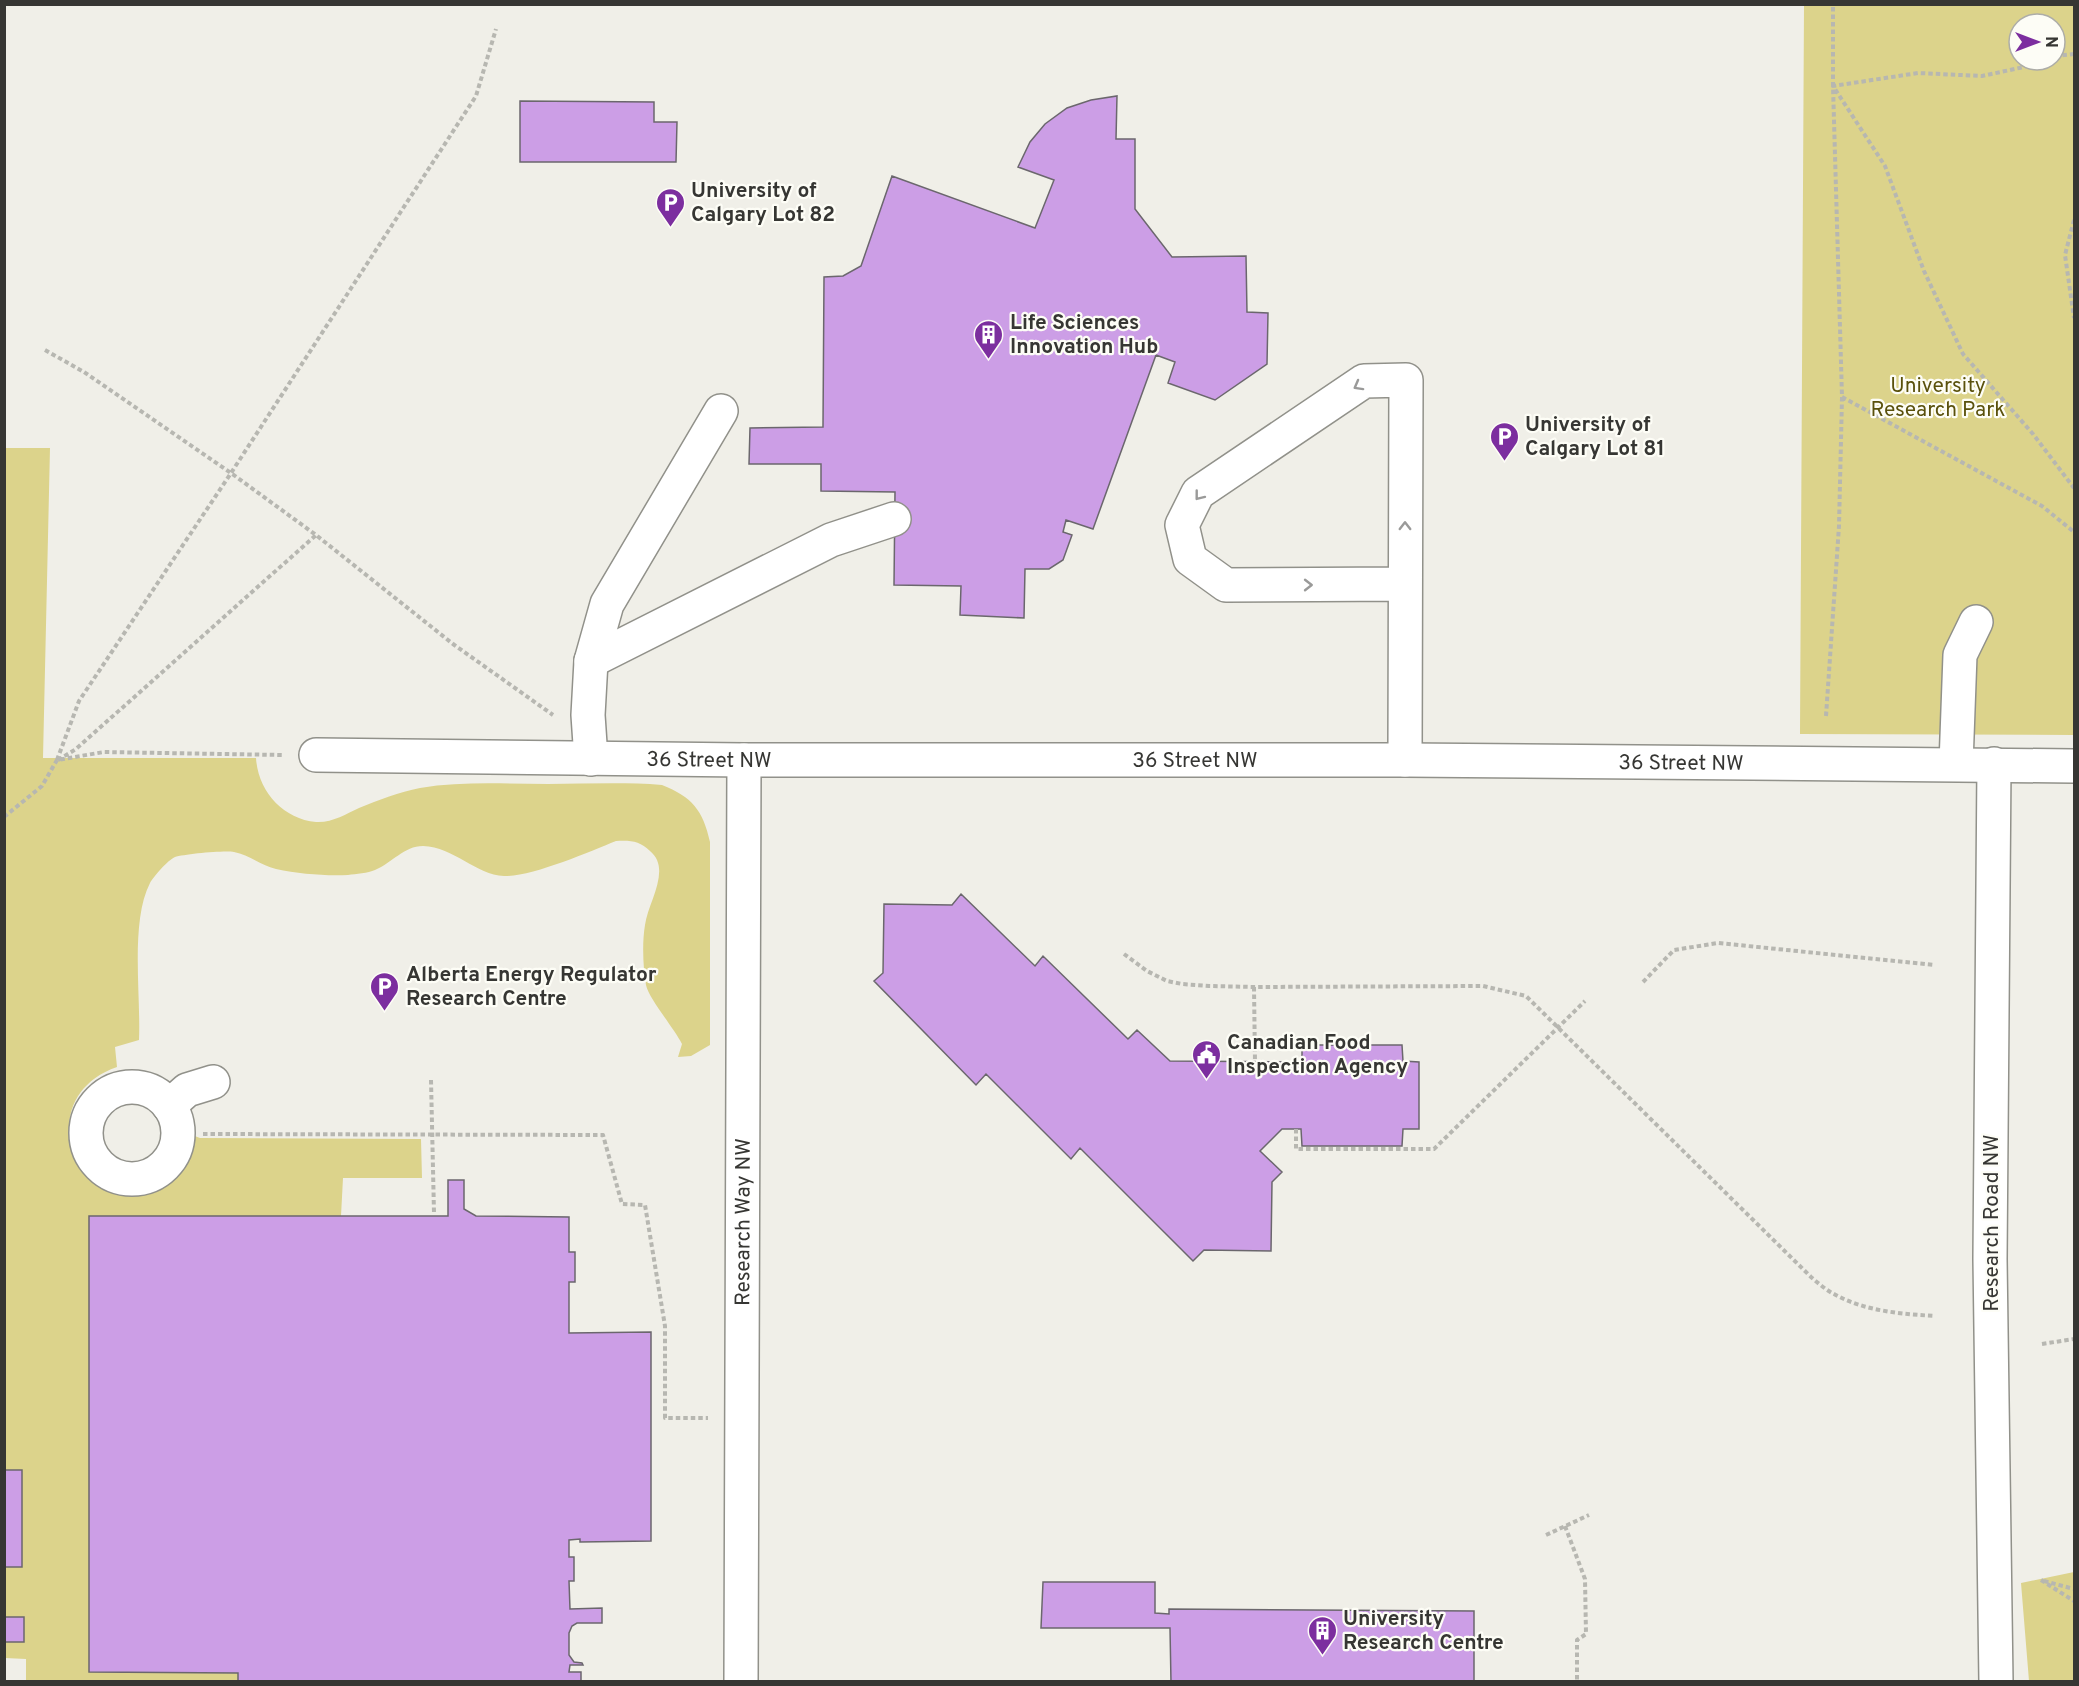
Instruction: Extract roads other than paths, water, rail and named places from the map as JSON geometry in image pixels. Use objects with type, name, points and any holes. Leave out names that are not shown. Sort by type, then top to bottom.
[{"type":"street","points":[[1405,584],[1226,585],[1190,559],[1182,525],[1198,493],[1364,381],[1406,380],[1405,760]]},
{"type":"street","points":[[591,759],[588,715],[591,661],[607,604],[721,411]]},
{"type":"street","points":[[591,661],[831,540],[894,519]]},
{"type":"street","points":[[1956,764],[1960,655],[1976,622]]},
{"type":"street","name":"36 Street NW","points":[[316,756],[744,760],[1405,760],[2074,766]]},
{"type":"street","name":"Research Way NW","points":[[741,1682],[744,760]]},
{"type":"street","name":"Research Road NW","points":[[1994,764],[1990,1259],[1996,1682]]},
{"type":"street","points":[[169,1106],[187,1090],[213,1082]]},
{"type":"place","name":"University of Calgary Lot 82","points":[[670,228]]},
{"type":"place","name":"Life Sciences Innovation Hub","points":[[989,360]]},
{"type":"place","name":"University of Calgary Lot 81","points":[[1504,462]]},
{"type":"place","name":"Alberta Energy Regulator Research Centre","points":[[385,1012]]},
{"type":"place","name":"Canadian Food Inspection Agency","points":[[1206,1080]]},
{"type":"place","name":"University Research Centre","points":[[1322,1656]]},
{"type":"park label","name":"University Research Park","points":[[1938,397]]}]
